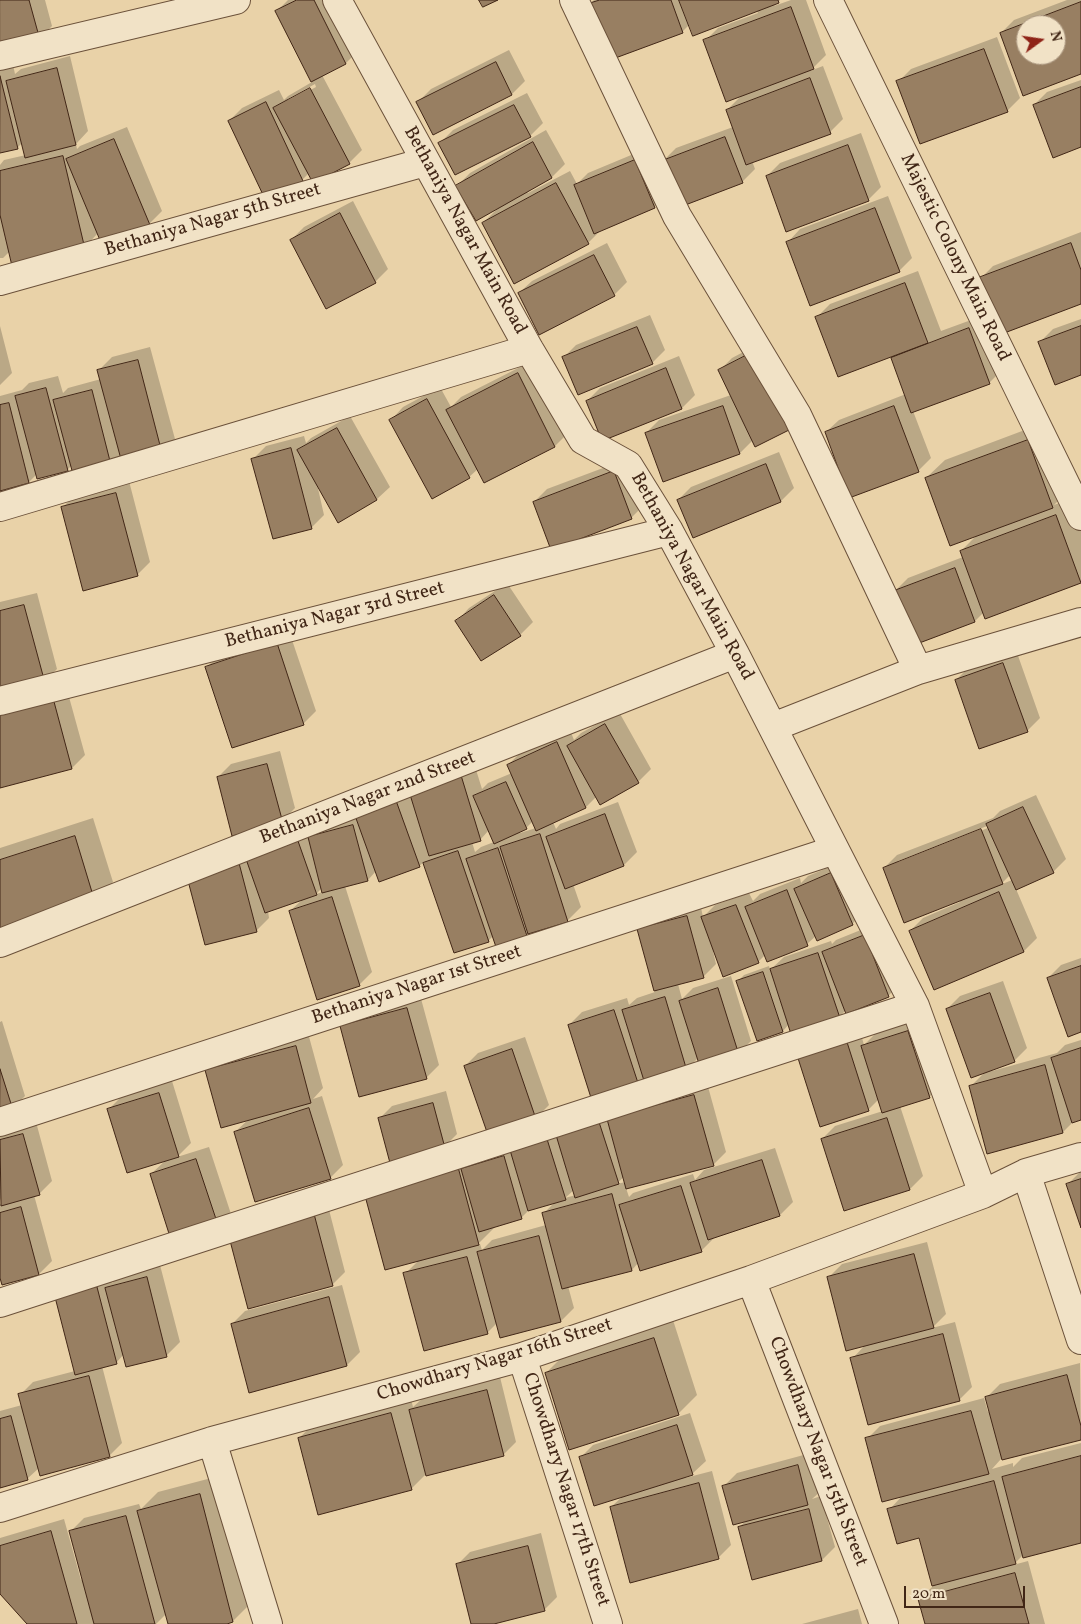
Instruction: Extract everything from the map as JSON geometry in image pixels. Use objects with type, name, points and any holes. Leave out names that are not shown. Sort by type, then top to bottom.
[{"type":"street","points":[[0,56],[236,0]]},
{"type":"street","name":"Bethaniya Nagar Main Road","points":[[337,0],[529,349],[584,440],[628,465],[670,531],[773,727],[915,1006],[983,1194]]},
{"type":"street","points":[[574,0],[677,216],[797,416],[918,670]]},
{"type":"street","name":"Majestic Colony Main Road","points":[[828,0],[1081,516]]},
{"type":"street","name":"Bethaniya Nagar 5th Street","points":[[0,281],[425,162]]},
{"type":"street","points":[[0,507],[529,349]]},
{"type":"street","name":"Bethaniya Nagar 3rd Street","points":[[0,701],[670,531]]},
{"type":"street","points":[[773,727],[918,670],[1081,622]]},
{"type":"street","name":"Bethaniya Nagar 2nd Street","points":[[0,943],[735,654]]},
{"type":"street","name":"Bethaniya Nagar 1st Street","points":[[0,1122],[834,850]]},
{"type":"street","points":[[0,1302],[915,1006]]},
{"type":"street","name":"Chowdhary Nagar 16th Street","points":[[0,1508],[212,1441],[522,1356],[751,1280],[983,1194],[1026,1173],[1081,1157]]},
{"type":"street","points":[[1026,1173],[1081,1340]]},
{"type":"street","name":"Chowdhary Nagar 15th Street","points":[[751,1280],[884,1624]]},
{"type":"street","name":"Chowdhary Nagar 17th Street","points":[[522,1356],[608,1624]]},
{"type":"street","points":[[212,1441],[268,1624]]},
{"type":"building","points":[[0,0],[29,0],[40,40],[0,51]]},
{"type":"building","points":[[297,0],[314,0],[346,64],[311,82],[275,11]]},
{"type":"building","points":[[479,0],[498,0],[483,7]]},
{"type":"building","points":[[600,0],[671,0],[683,33],[610,60],[588,4]]},
{"type":"building","points":[[679,0],[778,0],[779,3],[693,36]]},
{"type":"building","points":[[1081,2],[1081,74],[1023,96],[1000,33],[1016,27],[1016,65],[1066,65],[1066,15],[1047,15]]},
{"type":"building","points":[[791,7],[814,69],[726,102],[703,40]]},
{"type":"building","points":[[984,49],[1008,112],[920,144],[896,81]]},
{"type":"building","points":[[496,62],[512,95],[433,135],[416,102]]},
{"type":"building","points":[[57,68],[76,145],[25,158],[6,81]]},
{"type":"building","points":[[0,76],[18,149],[0,153]]},
{"type":"building","points":[[810,78],[831,134],[746,165],[726,110]]},
{"type":"building","points":[[1081,87],[1081,147],[1053,158],[1033,105]]},
{"type":"building","points":[[310,88],[350,164],[313,183],[273,108]]},
{"type":"building","points":[[266,102],[303,181],[265,199],[228,121]]},
{"type":"building","points":[[514,105],[531,137],[455,175],[438,143]]},
{"type":"building","points":[[725,137],[743,183],[680,207],[662,161]]},
{"type":"building","points":[[114,139],[150,225],[102,245],[66,159]]},
{"type":"building","points":[[533,142],[552,178],[476,221],[455,186]]},
{"type":"building","points":[[848,145],[869,201],[786,232],[766,176]]},
{"type":"building","points":[[63,156],[85,249],[12,266],[0,215],[0,171]]},
{"type":"building","points":[[635,160],[655,208],[594,234],[574,185]]},
{"type":"building","points":[[556,183],[589,244],[514,284],[482,223]]},
{"type":"building","points":[[875,208],[900,272],[810,306],[786,242]]},
{"type":"building","points":[[340,213],[376,283],[326,309],[290,240]]},
{"type":"building","points":[[1071,243],[1081,270],[1081,304],[999,335],[978,278]]},
{"type":"building","points":[[594,255],[615,296],[539,335],[518,293]]},
{"type":"building","points":[[905,283],[928,343],[838,377],[815,317]]},
{"type":"building","points":[[1081,326],[1081,375],[1055,385],[1038,342]]},
{"type":"building","points":[[637,327],[653,364],[578,395],[562,357]]},
{"type":"building","points":[[969,328],[990,384],[911,413],[891,358]]},
{"type":"building","points":[[751,353],[789,430],[755,447],[718,370]]},
{"type":"building","points":[[138,360],[162,453],[122,463],[97,370]]},
{"type":"building","points":[[666,368],[682,409],[602,441],[586,401]]},
{"type":"building","points":[[518,373],[555,447],[484,483],[446,410]]},
{"type":"building","points":[[46,388],[68,471],[37,479],[15,396]]},
{"type":"building","points":[[92,390],[112,469],[74,478],[53,400]]},
{"type":"building","points":[[427,399],[470,478],[432,499],[389,420]]},
{"type":"building","points":[[9,403],[29,483],[0,491],[0,405]]},
{"type":"building","points":[[723,406],[740,454],[663,482],[645,433]]},
{"type":"building","points":[[894,406],[919,472],[849,498],[825,432]]},
{"type":"building","points":[[337,428],[377,500],[338,523],[297,450]]},
{"type":"building","points":[[1028,440],[1053,508],[950,546],[925,478]]},
{"type":"building","points":[[291,448],[312,529],[273,539],[251,459]]},
{"type":"building","points":[[766,464],[781,502],[693,538],[677,500]]},
{"type":"building","points":[[614,471],[632,519],[551,550],[533,502]]},
{"type":"building","points":[[116,493],[138,576],[83,591],[61,507]]},
{"type":"building","points":[[1056,515],[1081,583],[985,619],[960,551]]},
{"type":"building","points":[[955,568],[975,622],[914,645],[894,591]]},
{"type":"building","points":[[494,595],[521,636],[481,661],[455,621]]},
{"type":"building","points":[[24,605],[45,683],[0,692],[0,611]]},
{"type":"building","points":[[277,643],[304,725],[232,748],[205,667]]},
{"type":"building","points":[[1003,663],[1028,732],[979,749],[955,680]]},
{"type":"building","points":[[53,698],[72,769],[0,788],[0,712]]},
{"type":"building","points":[[605,724],[639,783],[600,805],[567,746]]},
{"type":"building","points":[[557,742],[586,808],[536,831],[507,765]]},
{"type":"building","points":[[267,764],[283,823],[232,836],[217,777]]},
{"type":"building","points":[[460,772],[481,841],[429,856],[408,788]]},
{"type":"building","points":[[506,782],[527,829],[494,844],[473,796]]},
{"type":"building","points":[[394,795],[420,867],[379,882],[353,810]]},
{"type":"building","points":[[1023,807],[1054,873],[1016,890],[986,824]]},
{"type":"building","points":[[605,814],[624,866],[565,889],[546,837]]},
{"type":"building","points":[[353,825],[368,881],[322,893],[308,837]]},
{"type":"building","points":[[981,829],[1003,884],[904,923],[883,868]]},
{"type":"building","points":[[540,834],[568,922],[528,934],[500,847]]},
{"type":"building","points":[[75,836],[95,902],[0,933],[0,860]]},
{"type":"building","points":[[298,841],[317,895],[265,913],[246,859]]},
{"type":"building","points":[[498,848],[527,936],[496,947],[466,859]]},
{"type":"building","points":[[458,851],[489,942],[454,953],[423,863]]},
{"type":"building","points":[[239,863],[257,932],[205,945],[187,877]]},
{"type":"building","points":[[831,873],[853,925],[817,941],[794,889]]},
{"type":"building","points":[[787,890],[808,946],[767,962],[745,907]]},
{"type":"building","points":[[999,892],[1024,952],[934,990],[909,931]]},
{"type":"building","points":[[332,897],[360,986],[317,1000],[289,911]]},
{"type":"building","points":[[736,905],[759,963],[723,977],[701,917]]},
{"type":"building","points":[[687,916],[704,978],[654,991],[637,929]]},
{"type":"building","points":[[865,935],[889,997],[846,1014],[822,952]]},
{"type":"building","points":[[818,953],[840,1018],[791,1034],[770,969]]},
{"type":"building","points":[[1081,966],[1081,1032],[1068,1037],[1047,978]]},
{"type":"building","points":[[763,972],[783,1032],[757,1041],[736,981]]},
{"type":"building","points":[[718,988],[739,1055],[700,1067],[679,1001]]},
{"type":"building","points":[[990,993],[1015,1062],[971,1078],[946,1009]]},
{"type":"building","points":[[665,997],[687,1071],[645,1084],[622,1010]]},
{"type":"building","points":[[407,1008],[427,1079],[359,1097],[340,1026]]},
{"type":"building","points":[[614,1010],[639,1086],[592,1101],[568,1025]]},
{"type":"building","points":[[908,1031],[930,1098],[882,1113],[861,1046]]},
{"type":"building","points":[[846,1039],[869,1111],[820,1127],[797,1055]]},
{"type":"building","points":[[296,1046],[311,1103],[221,1128],[205,1070]]},
{"type":"building","points":[[1081,1048],[1081,1120],[1072,1123],[1051,1058]]},
{"type":"building","points":[[512,1049],[536,1119],[488,1135],[464,1066]]},
{"type":"building","points":[[1045,1065],[1063,1133],[987,1154],[969,1086]]},
{"type":"building","points":[[0,1069],[13,1110],[0,1114]]},
{"type":"building","points":[[159,1093],[179,1157],[127,1173],[107,1109]]},
{"type":"building","points":[[694,1095],[714,1166],[626,1189],[607,1119]]},
{"type":"building","points":[[433,1103],[445,1148],[390,1163],[378,1118]]},
{"type":"building","points":[[309,1108],[331,1179],[255,1202],[234,1132]]},
{"type":"building","points":[[887,1118],[910,1190],[844,1211],[821,1139]]},
{"type":"building","points":[[599,1122],[619,1184],[575,1198],[556,1135]]},
{"type":"building","points":[[23,1134],[40,1195],[1,1206],[0,1140]]},
{"type":"building","points":[[547,1139],[566,1200],[528,1211],[510,1150]]},
{"type":"building","points":[[504,1156],[522,1219],[479,1232],[461,1169]]},
{"type":"building","points":[[196,1159],[219,1228],[172,1243],[150,1174]]},
{"type":"building","points":[[762,1160],[780,1216],[708,1240],[690,1183]]},
{"type":"building","points":[[458,1167],[479,1245],[385,1270],[364,1192]]},
{"type":"building","points":[[1081,1179],[1081,1228],[1066,1184]]},
{"type":"building","points":[[681,1186],[702,1252],[640,1271],[619,1205]]},
{"type":"building","points":[[612,1194],[632,1271],[562,1289],[542,1213]]},
{"type":"building","points":[[21,1207],[39,1275],[2,1285],[0,1278],[0,1213]]},
{"type":"building","points":[[313,1210],[333,1286],[248,1309],[228,1233]]},
{"type":"building","points":[[539,1236],[561,1322],[500,1338],[477,1252]]},
{"type":"building","points":[[914,1254],[934,1328],[846,1351],[827,1277]]},
{"type":"building","points":[[467,1257],[488,1334],[424,1351],[403,1273]]},
{"type":"building","points":[[147,1277],[167,1357],[126,1367],[105,1288]]},
{"type":"building","points":[[97,1287],[117,1364],[75,1375],[55,1297]]},
{"type":"building","points":[[329,1297],[347,1366],[249,1393],[231,1324]]},
{"type":"building","points":[[943,1334],[960,1401],[868,1425],[850,1358]]},
{"type":"building","points":[[654,1338],[679,1415],[569,1450],[545,1373]]},
{"type":"building","points":[[1067,1375],[1081,1426],[1081,1440],[1002,1460],[985,1397]]},
{"type":"building","points":[[89,1376],[110,1457],[40,1476],[18,1394]]},
{"type":"building","points":[[487,1390],[504,1456],[426,1476],[409,1410]]},
{"type":"building","points":[[971,1411],[989,1474],[882,1502],[865,1438]]},
{"type":"building","points":[[391,1413],[412,1490],[318,1515],[298,1438]]},
{"type":"building","points":[[11,1416],[28,1480],[0,1488],[0,1419]]},
{"type":"building","points":[[677,1425],[693,1475],[594,1506],[579,1457]]},
{"type":"building","points":[[1081,1456],[1081,1543],[1023,1558],[1002,1477]]},
{"type":"building","points":[[798,1465],[808,1505],[733,1525],[722,1486]]},
{"type":"building","points":[[994,1481],[1016,1564],[932,1586],[919,1538],[897,1544],[887,1509]]},
{"type":"building","points":[[699,1483],[719,1559],[630,1583],[610,1507]]},
{"type":"building","points":[[200,1494],[233,1622],[227,1624],[168,1624],[137,1511]]},
{"type":"building","points":[[809,1509],[822,1561],[752,1580],[738,1527]]},
{"type":"building","points":[[126,1516],[155,1624],[94,1624],[69,1531]]},
{"type":"building","points":[[51,1531],[77,1624],[27,1624],[0,1594],[0,1546]]},
{"type":"building","points":[[528,1546],[545,1611],[494,1624],[471,1624],[456,1564]]},
{"type":"building","points":[[1015,1573],[1029,1624],[925,1624],[918,1599]]}]
